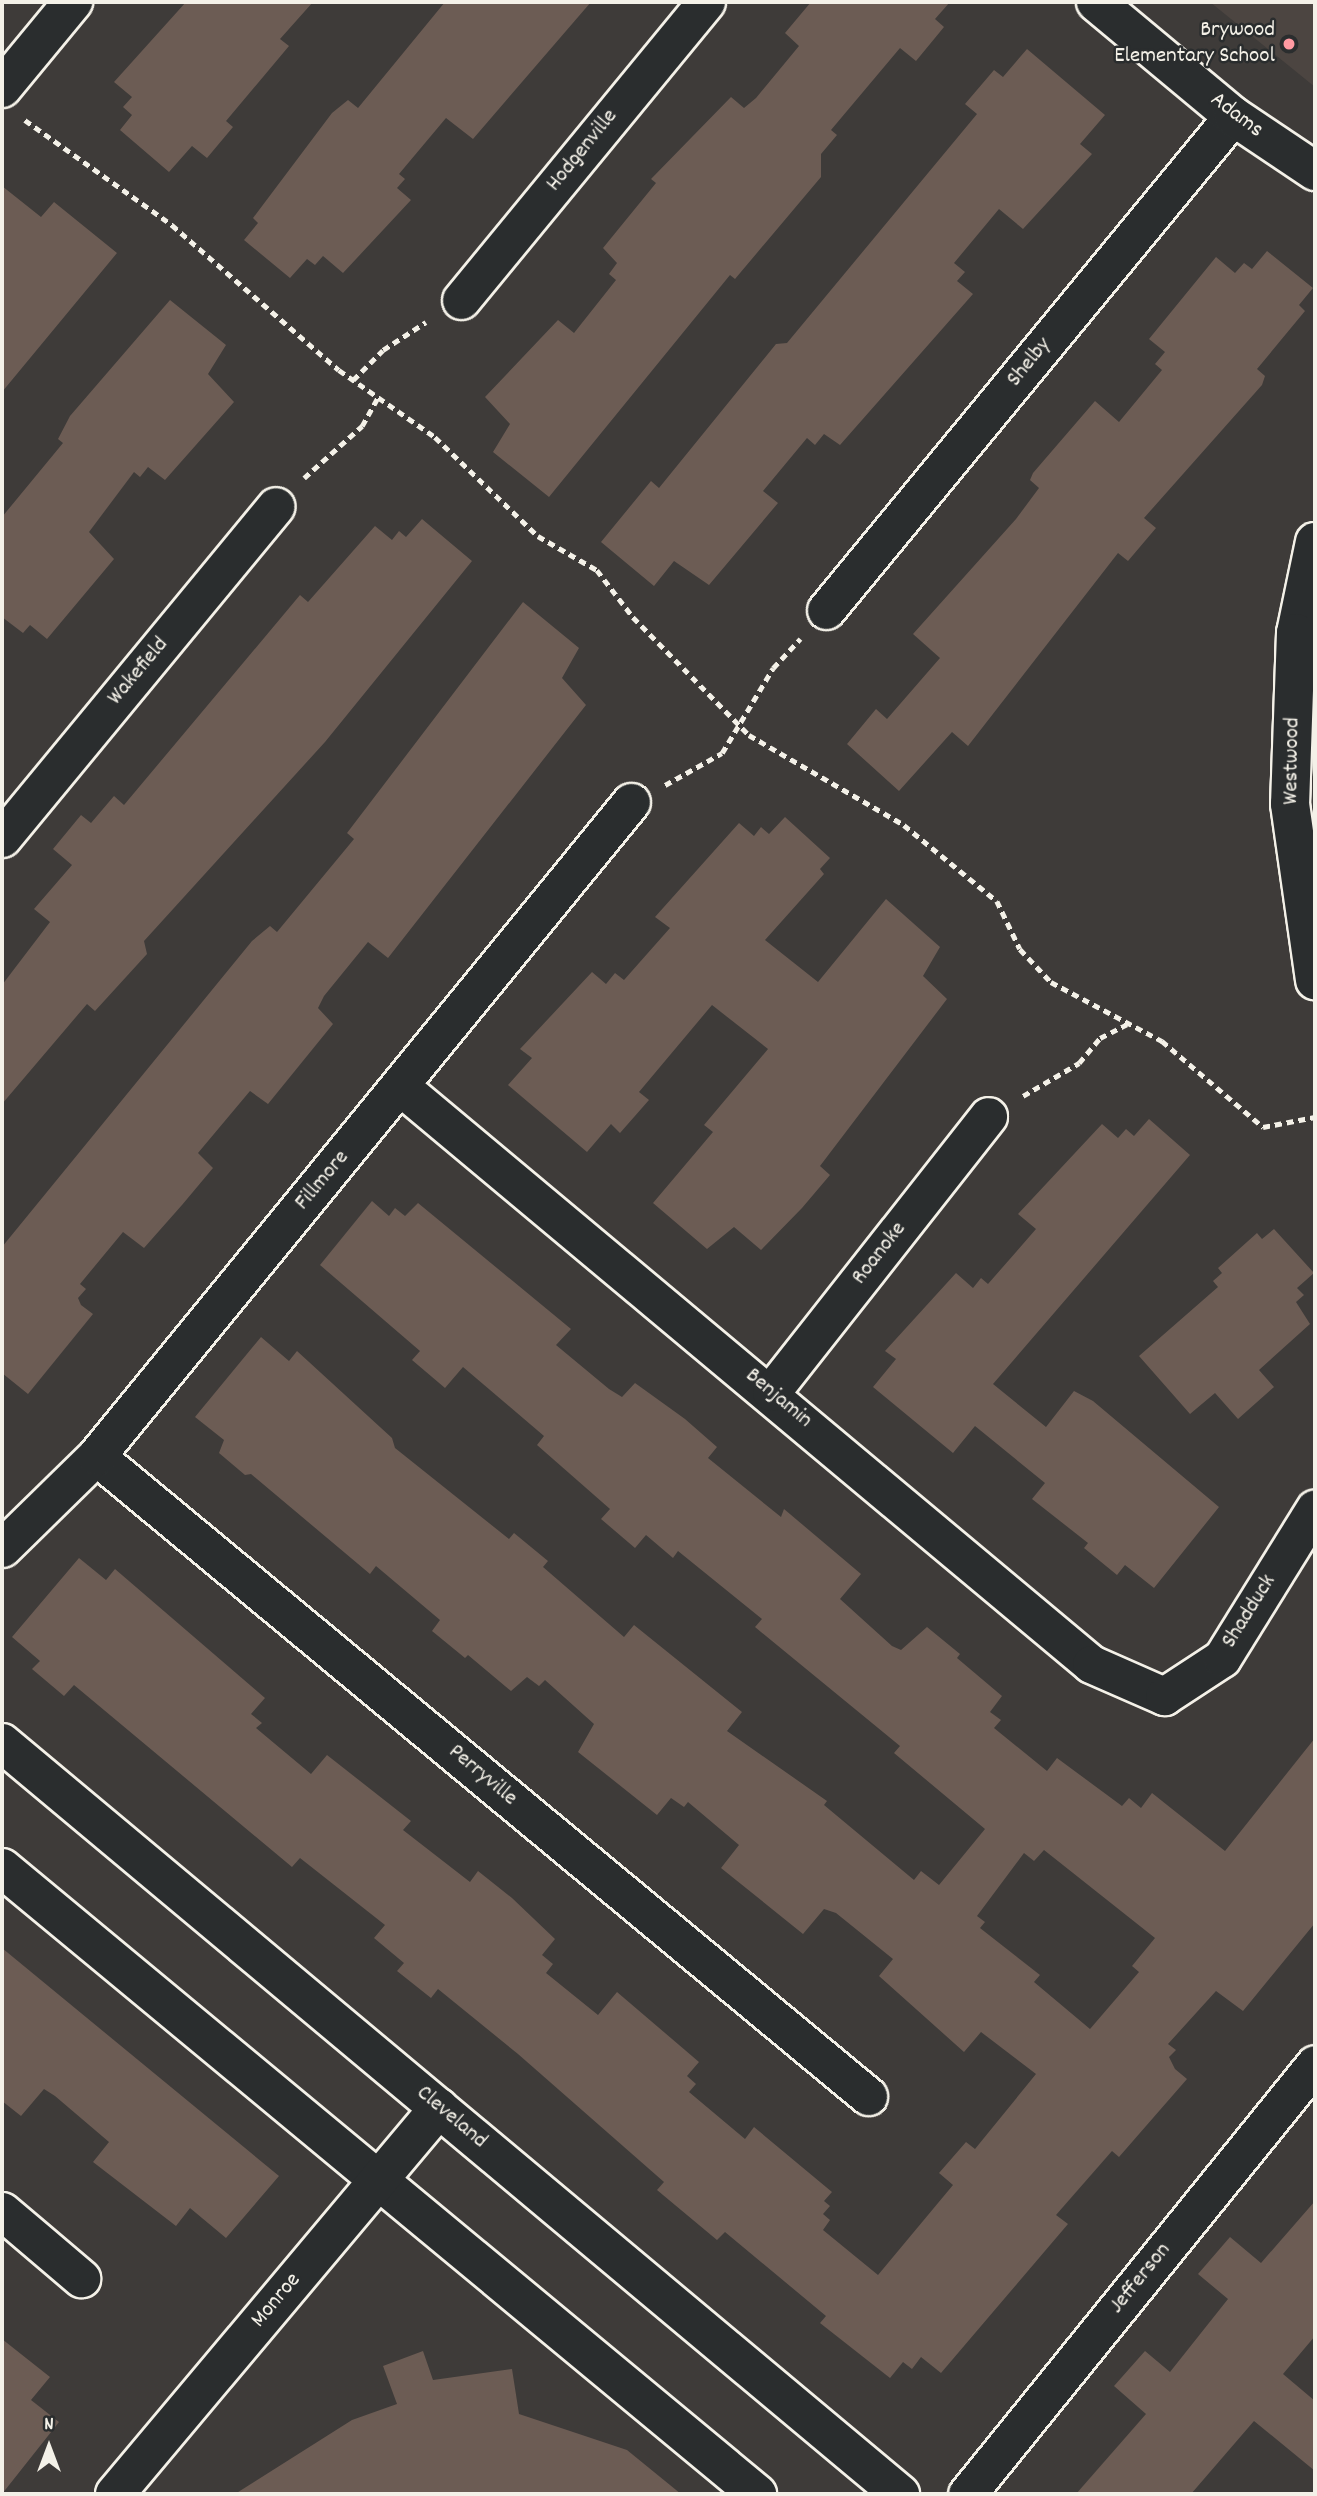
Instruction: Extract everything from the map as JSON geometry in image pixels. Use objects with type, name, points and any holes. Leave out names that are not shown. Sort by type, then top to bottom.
[{"type":"street","points":[[10,102],[74,2]]},
{"type":"street","name":"Hodgenville","points":[[461,300],[706,2]]},
{"type":"street","name":"Adams","points":[[1096,2],[1233,116],[1315,172]]},
{"type":"street","name":"Shelby","points":[[826,610],[1233,116]]},
{"type":"street","name":"Wakefield","points":[[2,838],[276,506]]},
{"type":"street","name":"Westwood","points":[[1315,542],[1296,633],[1290,804],[1315,980]]},
{"type":"street","name":"Fillmore","points":[[2,1548],[96,1456],[401,1087],[631,802]]},
{"type":"street","name":"Benjamin","points":[[401,1087],[771,1392],[1091,1664],[1164,1696]]},
{"type":"street","name":"Roanoke","points":[[771,1392],[988,1116]]},
{"type":"street","name":"Perryville","points":[[96,1456],[868,2096]]},
{"type":"street","name":"Shadduck","points":[[1164,1696],[1222,1658],[1315,1508]]},
{"type":"street","name":"Cleveland","points":[[2,1743],[900,2494]]},
{"type":"street","points":[[2,1868],[757,2494]]},
{"type":"street","name":"Jefferson","points":[[967,2494],[1315,2064]]},
{"type":"street","name":"Monroe","points":[[115,2494],[439,2108]]},
{"type":"street","points":[[2,2211],[81,2278]]},
{"type":"path","points":[[10,102],[182,233],[353,380],[435,437],[538,536],[597,570],[633,617],[740,727],[810,776],[904,825],[997,901],[1020,949],[1051,982],[1161,1041],[1263,1127],[1315,1117]]},
{"type":"path","points":[[353,380],[383,350],[461,300]]},
{"type":"path","points":[[276,506],[362,426],[378,397]]},
{"type":"path","points":[[631,802],[722,753],[773,668],[826,610]]},
{"type":"path","points":[[988,1116],[1079,1063],[1100,1038],[1127,1024]]},
{"type":"shaded area","name":"Brywood Elementary School","points":[[1210,2],[1315,2],[1315,87]]},
{"type":"building","points":[[186,2],[313,2],[280,39],[289,46],[226,121],[233,127],[207,158],[192,146],[169,172],[120,130],[132,115],[123,107],[132,97],[114,82]]},
{"type":"building","points":[[445,2],[591,2],[473,139],[446,118],[399,174],[405,179],[397,188],[411,200],[343,273],[323,256],[315,265],[307,259],[290,278],[244,240],[258,223],[253,218],[332,113],[348,100],[358,108]]},
{"type":"building","points":[[811,2],[950,2],[935,19],[944,27],[916,61],[900,48],[831,130],[837,135],[821,154],[821,177],[735,279],[730,275],[549,497],[493,452],[510,424],[485,397],[558,320],[574,333],[616,280],[609,274],[617,263],[603,248],[656,183],[651,179],[731,97],[744,108],[756,98],[799,46],[785,33]]},
{"type":"building","points":[[1027,49],[1105,115],[1080,144],[1092,154],[1023,229],[999,209],[954,263],[965,272],[957,281],[973,294],[840,445],[824,434],[815,445],[807,438],[763,491],[778,503],[709,585],[674,561],[654,586],[601,542],[651,481],[659,488],[776,344],[787,343],[977,114],[965,104],[994,70],[1003,77]]},
{"type":"building","points":[[2,186],[41,217],[54,202],[117,253],[2,392]]},
{"type":"building","points":[[1267,251],[1313,288],[1299,305],[1305,311],[1257,369],[1265,376],[1262,385],[1144,518],[1156,528],[1128,561],[1118,553],[968,746],[952,732],[899,791],[847,744],[876,709],[887,719],[940,658],[913,634],[1016,519],[1039,488],[1030,480],[1033,473],[1095,401],[1119,422],[1162,370],[1155,364],[1165,352],[1149,339],[1216,257],[1235,273],[1244,263],[1252,269]]},
{"type":"building","points":[[170,300],[226,345],[208,374],[234,402],[165,480],[148,467],[140,477],[134,472],[89,532],[114,559],[47,639],[30,625],[23,633],[2,617],[2,517],[63,443],[58,439],[70,416]]},
{"type":"building","points":[[422,519],[472,561],[325,742],[144,941],[147,954],[95,1011],[87,1004],[2,1104],[2,985],[50,922],[34,909],[72,865],[53,849],[81,815],[91,823],[114,796],[124,805],[300,595],[308,602],[375,526],[392,540],[399,531],[406,537]]},
{"type":"building","points":[[523,602],[579,648],[562,678],[586,705],[388,958],[368,942],[324,996],[318,1008],[333,1024],[268,1104],[250,1091],[198,1153],[213,1168],[182,1205],[144,1248],[123,1232],[80,1284],[86,1289],[78,1298],[81,1305],[93,1314],[28,1394],[2,1373],[2,1247],[252,941],[270,926],[277,932],[354,839],[347,833]]},
{"type":"building","points":[[785,817],[830,858],[820,869],[824,874],[765,940],[818,982],[886,899],[940,947],[923,976],[947,999],[820,1166],[830,1175],[802,1208],[761,1250],[734,1227],[707,1249],[653,1203],[713,1132],[704,1125],[768,1049],[712,1005],[639,1092],[649,1100],[620,1133],[611,1124],[587,1152],[508,1085],[532,1058],[520,1049],[592,972],[606,984],[615,973],[624,980],[670,928],[655,917],[739,823],[754,836],[761,827],[769,834]]},
{"type":"building","points":[[1149,1119],[1190,1155],[993,1384],[1046,1427],[1074,1391],[1093,1401],[1219,1507],[1154,1588],[1125,1565],[1117,1575],[1084,1548],[1088,1543],[1032,1499],[1045,1483],[975,1426],[953,1453],[873,1387],[896,1359],[885,1351],[956,1273],[973,1288],[981,1278],[988,1284],[1036,1229],[1018,1214],[1102,1124],[1118,1138],[1126,1129],[1134,1136]]},
{"type":"building","points":[[372,1201],[389,1216],[395,1208],[405,1216],[418,1203],[571,1329],[556,1345],[622,1397],[635,1383],[685,1419],[717,1447],[708,1458],[781,1517],[784,1509],[861,1574],[840,1599],[892,1646],[901,1650],[927,1627],[960,1654],[957,1658],[1002,1696],[990,1712],[1001,1720],[994,1728],[1047,1771],[1057,1758],[1122,1806],[1129,1798],[1141,1808],[1152,1793],[1225,1851],[1315,1738],[1315,1923],[1243,2011],[1216,1991],[1168,2044],[1176,2050],[1169,2057],[1175,2069],[1187,2079],[1119,2157],[1112,2151],[1056,2215],[1068,2224],[941,2373],[921,2357],[912,2369],[903,2362],[890,2378],[820,2323],[826,2316],[725,2232],[717,2240],[657,2190],[664,2182],[518,2054],[438,1989],[431,1998],[397,1971],[404,1963],[374,1938],[385,1925],[300,1858],[292,1867],[74,1685],[64,1696],[32,1669],[40,1661],[12,1637],[79,1558],[106,1580],[115,1569],[265,1698],[251,1714],[262,1723],[256,1728],[311,1774],[327,1755],[411,1821],[403,1830],[470,1882],[478,1871],[512,1898],[555,1939],[542,1955],[553,1964],[546,1973],[598,2015],[617,1992],[699,2062],[687,2076],[696,2084],[689,2092],[745,2139],[754,2127],[832,2192],[824,2201],[830,2206],[823,2214],[830,2220],[823,2230],[878,2275],[953,2185],[939,2173],[966,2142],[975,2149],[1036,2074],[981,2032],[964,2052],[879,1976],[893,1959],[836,1913],[824,1909],[803,1934],[721,1868],[739,1845],[688,1802],[684,1807],[671,1798],[657,1815],[578,1752],[594,1724],[545,1680],[539,1686],[527,1677],[511,1691],[468,1655],[465,1658],[432,1631],[440,1620],[376,1566],[370,1574],[251,1474],[245,1475],[219,1453],[224,1440],[195,1417],[261,1337],[289,1361],[297,1351],[392,1438],[395,1448],[509,1539],[514,1533],[548,1561],[543,1567],[624,1637],[634,1625],[742,1712],[727,1731],[827,1801],[824,1805],[914,1880],[921,1871],[939,1885],[985,1829],[894,1753],[900,1746],[755,1627],[762,1619],[678,1551],[673,1558],[646,1535],[635,1548],[601,1519],[610,1509],[537,1445],[544,1436],[463,1367],[445,1388],[412,1360],[420,1351],[320,1265]],"holes":[[[1044,1850],[1155,1938],[1132,1966],[1139,1972],[1090,2029],[1034,1982],[1040,1975],[980,1928],[985,1922],[977,1916],[1024,1853],[1034,1861]]]},
{"type":"building","points":[[1274,1229],[1314,1273],[1297,1288],[1304,1295],[1296,1302],[1310,1324],[1259,1370],[1274,1387],[1238,1419],[1215,1393],[1190,1414],[1139,1356],[1218,1287],[1213,1281],[1222,1273],[1218,1268],[1257,1233],[1262,1239]]},
{"type":"building","points":[[2,1948],[279,2176],[226,2238],[190,2208],[176,2226],[93,2162],[109,2142],[44,2089],[21,2116],[2,2101]]},
{"type":"building","points":[[1315,2201],[1315,2336],[1283,2374],[1315,2401],[1315,2471],[1254,2421],[1191,2494],[1076,2494],[1146,2414],[1114,2386],[1145,2351],[1170,2372],[1228,2299],[1198,2274],[1230,2237],[1261,2263]]},
{"type":"building","points":[[2,2339],[50,2377],[31,2400],[59,2422],[2,2494]]},
{"type":"building","points":[[423,2351],[433,2380],[512,2369],[519,2414],[627,2450],[681,2494],[235,2494],[352,2420],[397,2404],[383,2366]]},
{"type":"place","name":"Brywood Elementary School","points":[[1289,44]]}]
